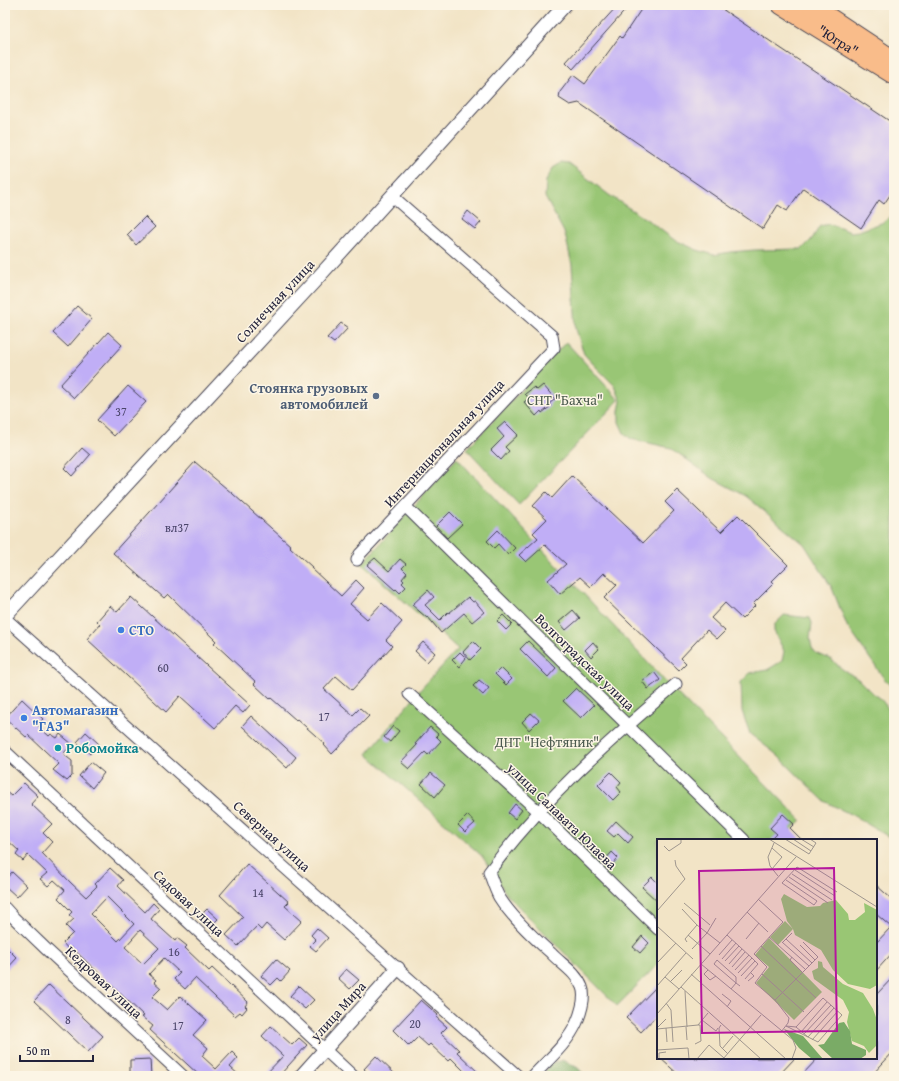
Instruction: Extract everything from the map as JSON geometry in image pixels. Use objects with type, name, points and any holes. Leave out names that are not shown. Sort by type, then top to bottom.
[{"type":"highway","name":"\"Югра\"","points":[[782,5],[894,75]]},
{"type":"highway","name":"\"Югра\"","points":[[811,5],[894,60]]},
{"type":"street","name":"Солнечная улица","points":[[5,617],[392,196],[565,5]]},
{"type":"street","name":"Интернациональная улица","points":[[357,560],[360,554],[554,348],[552,336],[392,196]]},
{"type":"street","name":"Волгоградская улица","points":[[405,506],[743,839]]},
{"type":"street","name":"Северная улица","points":[[5,617],[518,1076]]},
{"type":"street","points":[[532,1076],[562,1046],[569,1036],[576,1023],[581,1007],[583,995],[582,987],[571,971],[531,934],[499,897],[489,872],[538,811],[578,770],[676,684]]},
{"type":"street","name":"улица Салавата Юлаева","points":[[408,694],[538,811],[657,928]]},
{"type":"street","name":"Садовая улица","points":[[5,751],[353,1076]]},
{"type":"street","name":"Кедровая улица","points":[[5,908],[45,948],[183,1076]]},
{"type":"street","name":"улица Мира","points":[[302,1076],[398,968]]},
{"type":"green space","points":[[561,163],[569,164],[609,195],[649,221],[673,239],[697,250],[714,255],[755,250],[802,249],[812,239],[820,226],[829,224],[851,232],[859,231],[884,222],[894,214],[894,690],[847,626],[832,588],[804,544],[746,496],[712,478],[671,448],[631,439],[624,433],[619,422],[621,401],[615,386],[584,354],[576,329],[572,265],[565,234],[545,197],[546,181],[553,168]]},
{"type":"green space","name":"СНТ \"Бахча\"","points":[[566,342],[619,400],[519,505],[467,449]]},
{"type":"green space","name":"ДНТ \"Нефтяник\"","points":[[457,458],[663,679],[801,820],[782,839],[657,839],[657,965],[617,1006],[507,895],[482,856],[367,754],[420,690],[458,649],[362,564]]},
{"type":"green space","points":[[784,615],[810,618],[812,623],[810,638],[812,648],[816,653],[832,660],[842,669],[858,679],[871,692],[880,698],[894,716],[894,840],[854,816],[824,801],[776,754],[750,734],[742,711],[741,682],[750,673],[767,670],[782,661],[784,651],[774,631],[774,625]]},
{"type":"green space","points":[[563,1060],[578,1068],[586,1076],[543,1076],[549,1064]]},
{"type":"building","points":[[618,5],[630,5],[573,69],[566,62]]},
{"type":"building","points":[[644,5],[716,5],[894,124],[894,189],[884,204],[879,200],[861,228],[803,188],[787,211],[778,205],[763,229],[579,103],[570,105],[559,98],[560,92],[573,75],[585,84],[620,36],[622,38]]},
{"type":"building","points":[[468,211],[481,222],[475,229],[462,219]]},
{"type":"building","points":[[145,217],[155,227],[136,245],[127,235]]},
{"type":"building","points":[[77,306],[92,319],[68,347],[53,333]]},
{"type":"building","points":[[341,323],[348,328],[334,343],[327,338]]},
{"type":"building","points":[[108,332],[122,345],[74,398],[60,385]]},
{"type":"building","points":[[543,385],[555,399],[549,404],[551,406],[542,413],[541,411],[536,416],[524,402],[529,398],[525,394],[534,387],[537,390]]},
{"type":"building","points":[[128,386],[146,402],[114,436],[97,420]]},
{"type":"building","points":[[505,422],[518,435],[505,447],[509,451],[501,460],[491,450],[504,437],[497,429]]},
{"type":"building","points":[[82,448],[90,455],[72,476],[64,468]]},
{"type":"building","points":[[195,462],[291,546],[290,547],[312,567],[311,568],[341,596],[356,580],[364,588],[350,604],[367,619],[382,603],[402,622],[386,640],[392,646],[352,690],[336,676],[324,689],[353,715],[360,708],[369,716],[332,754],[324,745],[325,744],[254,684],[256,682],[214,643],[216,641],[168,594],[164,598],[113,553]]},
{"type":"building","points":[[572,476],[643,543],[674,511],[665,502],[677,490],[721,532],[738,515],[788,565],[772,581],[774,583],[753,604],[755,606],[742,619],[725,603],[711,618],[725,631],[717,639],[707,630],[681,658],[686,663],[679,670],[604,598],[617,585],[604,573],[591,587],[580,577],[560,594],[548,580],[566,564],[545,545],[526,562],[519,555],[538,538],[533,533],[547,519],[533,506],[546,492],[552,498]]},
{"type":"building","points":[[450,512],[462,524],[447,538],[436,526]]},
{"type":"building","points":[[498,530],[515,548],[508,555],[498,544],[494,548],[487,541]]},
{"type":"building","points":[[375,558],[389,571],[400,559],[406,564],[402,568],[407,573],[402,579],[404,581],[402,583],[406,587],[400,593],[367,565]]},
{"type":"building","points":[[428,590],[434,597],[425,605],[440,620],[468,597],[473,602],[475,601],[484,612],[472,622],[464,613],[441,633],[428,617],[427,618],[412,605]]},
{"type":"building","points":[[131,597],[250,705],[243,713],[235,706],[215,728],[180,696],[166,712],[87,639],[100,624],[97,621],[110,606],[117,612]]},
{"type":"building","points":[[573,610],[580,618],[566,630],[559,622]]},
{"type":"building","points":[[503,615],[512,624],[506,630],[497,621]]},
{"type":"building","points":[[473,641],[481,649],[470,660],[463,652]]},
{"type":"building","points":[[528,641],[556,668],[548,677],[520,649]]},
{"type":"building","points":[[423,642],[435,653],[427,662],[415,651]]},
{"type":"building","points":[[593,642],[599,649],[591,657],[585,650]]},
{"type":"building","points":[[460,652],[466,658],[459,667],[452,660]]},
{"type":"building","points":[[501,668],[512,679],[506,685],[495,674]]},
{"type":"building","points":[[654,672],[660,680],[648,689],[642,681]]},
{"type":"building","points":[[479,680],[489,688],[483,695],[473,686]]},
{"type":"building","points":[[576,688],[594,705],[581,718],[563,701]]},
{"type":"building","points":[[22,699],[43,719],[37,725],[49,736],[51,734],[57,738],[60,734],[72,744],[63,754],[72,761],[72,776],[67,781],[53,770],[59,764],[28,735],[26,737],[5,718]]},
{"type":"building","points":[[531,713],[539,720],[529,730],[522,722]]},
{"type":"building","points":[[251,716],[296,757],[287,768],[242,726]]},
{"type":"building","points":[[393,726],[399,731],[390,742],[384,737]]},
{"type":"building","points":[[430,727],[438,734],[436,736],[441,741],[428,755],[425,752],[409,769],[401,762],[417,745],[415,744]]},
{"type":"building","points":[[86,732],[99,744],[90,754],[77,742]]},
{"type":"building","points":[[91,762],[104,773],[92,788],[79,776]]},
{"type":"building","points":[[611,772],[621,782],[617,787],[621,792],[613,800],[598,785]]},
{"type":"building","points":[[431,773],[445,785],[435,797],[421,784]]},
{"type":"building","points":[[24,783],[38,796],[31,804],[52,824],[43,833],[52,842],[42,853],[86,897],[97,886],[95,884],[110,868],[123,880],[118,886],[145,912],[153,903],[159,909],[151,919],[175,941],[177,938],[187,946],[185,948],[209,971],[212,968],[248,1002],[245,1006],[247,1008],[242,1014],[240,1012],[235,1016],[195,978],[185,989],[174,979],[180,973],[164,958],[149,974],[156,980],[154,982],[161,988],[152,997],[167,1010],[180,996],[207,1020],[193,1035],[208,1048],[202,1056],[216,1069],[232,1052],[238,1058],[230,1067],[240,1076],[200,1076],[150,1030],[153,1026],[142,1017],[144,1016],[71,947],[69,950],[63,943],[73,933],[66,926],[74,919],[69,915],[72,912],[58,898],[65,890],[54,880],[48,886],[40,879],[47,873],[28,855],[23,861],[16,855],[19,851],[5,838],[5,791],[11,796]],"holes":[[[107,897],[134,924],[118,941],[91,914]],[[140,930],[159,948],[143,964],[125,947]]]},
{"type":"building","points":[[515,804],[522,810],[515,819],[508,813]]},
{"type":"building","points":[[783,814],[794,824],[790,828],[801,839],[772,839],[777,834],[770,828]]},
{"type":"building","points":[[468,815],[475,823],[465,832],[458,825]]},
{"type":"building","points":[[616,821],[633,837],[628,843],[618,833],[614,837],[607,831]]},
{"type":"building","points":[[612,852],[618,858],[609,868],[603,862]]},
{"type":"building","points":[[247,864],[289,902],[285,906],[302,921],[284,940],[266,924],[261,930],[257,926],[238,946],[226,935],[243,917],[220,895]]},
{"type":"building","points":[[12,872],[27,886],[17,897],[5,886],[5,880]]},
{"type":"building","points":[[652,877],[657,882],[657,901],[642,887]]},
{"type":"building","points":[[877,886],[894,901],[894,951],[877,970],[877,942],[891,927],[877,915]]},
{"type":"building","points":[[207,909],[218,919],[210,927],[199,917]]},
{"type":"building","points":[[317,928],[328,938],[316,951],[310,946],[316,940],[311,935]]},
{"type":"building","points":[[642,936],[649,943],[640,953],[633,947]]},
{"type":"building","points":[[5,946],[17,958],[5,971]]},
{"type":"building","points":[[276,959],[290,971],[281,981],[278,978],[271,985],[261,976]]},
{"type":"building","points":[[346,969],[359,980],[350,989],[338,978]]},
{"type":"building","points":[[894,976],[894,1051],[871,1076],[801,1076],[817,1059],[877,1059],[877,994]]},
{"type":"building","points":[[49,985],[103,1036],[88,1052],[34,1001]]},
{"type":"building","points":[[299,986],[314,1000],[305,1009],[290,996]]},
{"type":"building","points":[[657,986],[657,1015],[641,1032],[626,1018]]},
{"type":"building","points":[[421,1000],[438,1015],[436,1017],[447,1027],[441,1033],[459,1050],[457,1052],[482,1076],[469,1076],[451,1058],[448,1061],[430,1044],[428,1046],[418,1037],[409,1046],[393,1030]]},
{"type":"building","points":[[271,1026],[292,1045],[299,1038],[307,1045],[279,1076],[264,1076],[283,1056],[262,1036]]},
{"type":"building","points":[[376,1056],[397,1076],[371,1076],[364,1069]]},
{"type":"building","points":[[150,1059],[151,1076],[130,1076],[130,1060]]},
{"type":"building","points":[[661,1059],[794,1059],[778,1076],[680,1076]]},
{"type":"place","name":"Стоянка грузовых автомобилей","points":[[376,396]]},
{"type":"place","name":"СТО","points":[[121,630]]},
{"type":"place","name":"Автомагазин \"ГАЗ\"","points":[[24,718]]},
{"type":"place","name":"Робомойка","points":[[58,748]]}]
